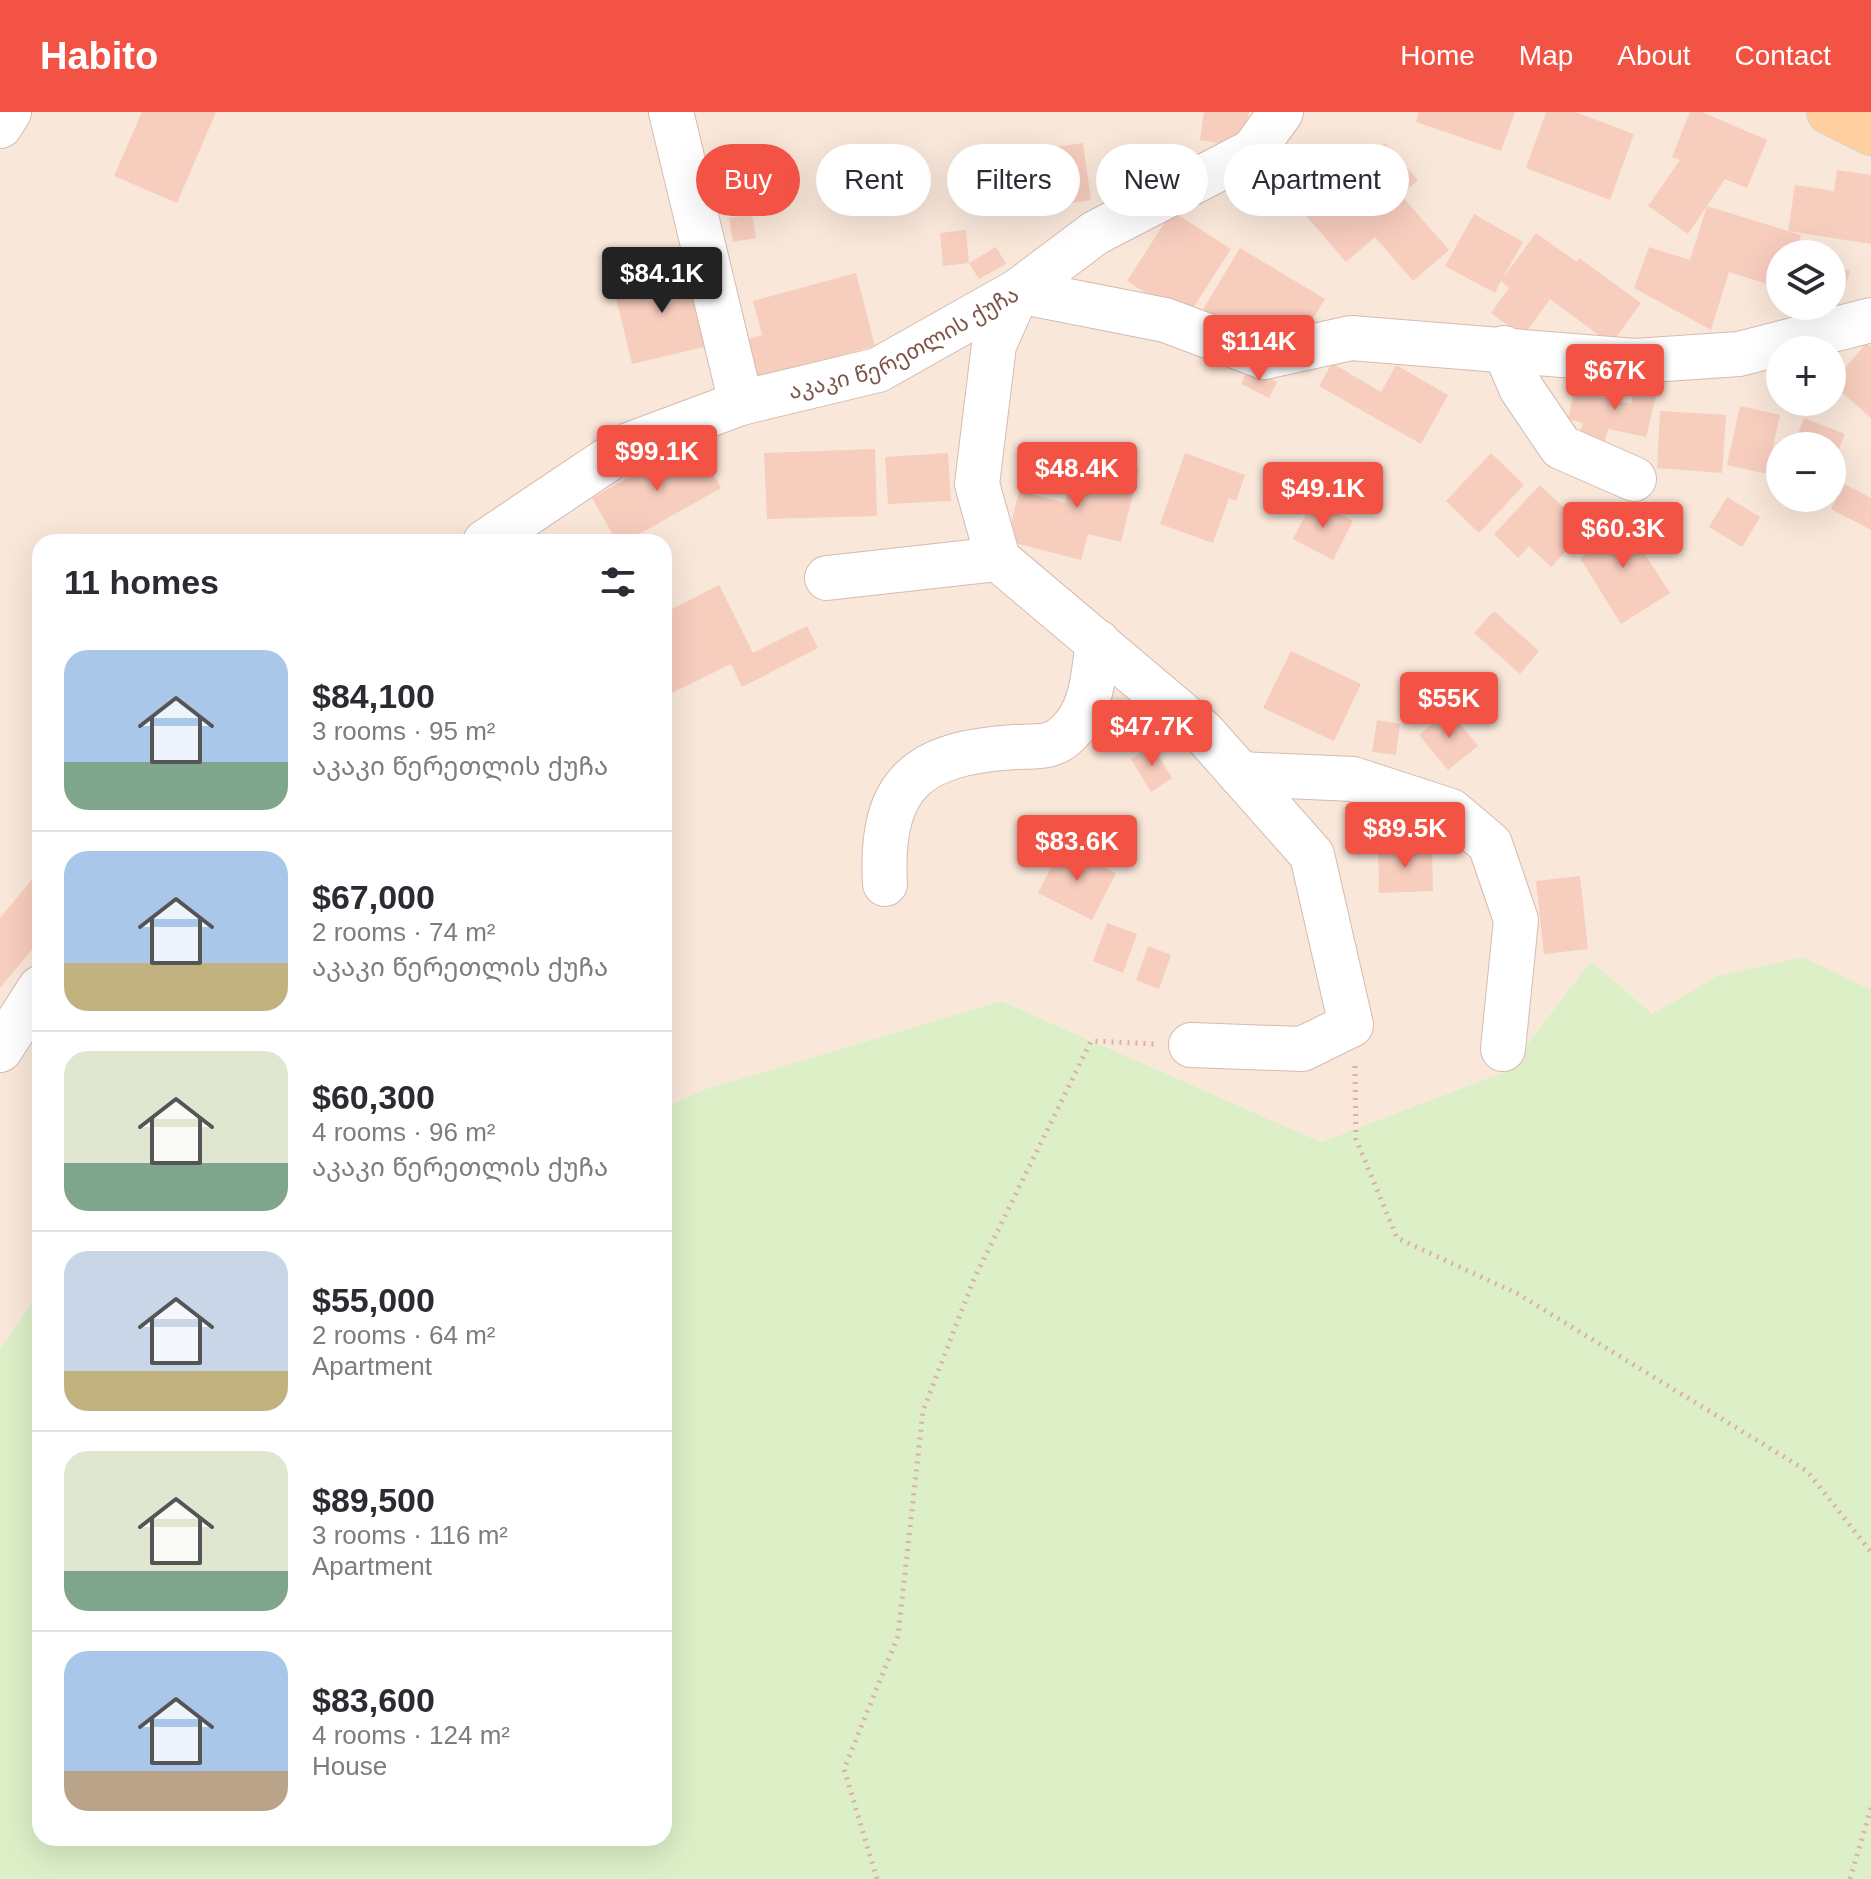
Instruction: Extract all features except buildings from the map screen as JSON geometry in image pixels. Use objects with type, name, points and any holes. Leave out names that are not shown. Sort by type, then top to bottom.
[{"type":"main road","points":[[1829,112],[1871,133]]},
{"type":"street","points":[[0,126],[9,112]]},
{"type":"street","points":[[671,112],[741,403]]},
{"type":"street","points":[[1191,1045],[1302,1049],[1351,1025],[1312,855],[1203,732],[998,559],[977,484],[994,345],[1018,291],[1095,233],[1253,151],[1281,112]]},
{"type":"street","name":"აკაკი წერეთლის ქუჩა","points":[[497,534],[631,444],[741,403],[878,370],[1018,291],[1165,320],[1264,357],[1351,338],[1635,361],[1739,354],[1871,320]]},
{"type":"street","points":[[1504,348],[1521,388],[1561,447],[1634,479]]},
{"type":"street","points":[[827,578],[998,559]]},
{"type":"street","points":[[885,884],[888,826],[894,806],[912,776],[937,760],[1013,747],[1048,747],[1067,735],[1087,707],[1098,642]]},
{"type":"street","points":[[1240,774],[1353,779],[1451,811],[1490,844],[1516,920],[1503,1049]]},
{"type":"street","points":[[0,1050],[32,1000]]},
{"type":"path","points":[[1351,1025],[1356,1139],[1397,1238],[1518,1294],[1807,1471],[1871,1552]]},
{"type":"path","points":[[877,1879],[844,1769],[898,1636],[923,1411],[973,1281],[1091,1041],[1191,1045]]},
{"type":"path","points":[[1850,1879],[1871,1808]]},
{"type":"shaded area","points":[[0,112],[1871,112],[1871,990],[1803,957],[1717,976],[1654,1014],[1591,961],[1507,1071],[1321,1142],[1001,1001],[703,1090],[672,1104],[672,534],[32,534],[32,1302],[0,1350]]},
{"type":"green space","points":[[1803,957],[1871,990],[1871,1879],[0,1879],[0,1350],[32,1302],[32,1846],[672,1846],[672,1104],[703,1090],[1001,1001],[1321,1142],[1507,1071],[1591,961],[1653,1014],[1717,976]]}]
